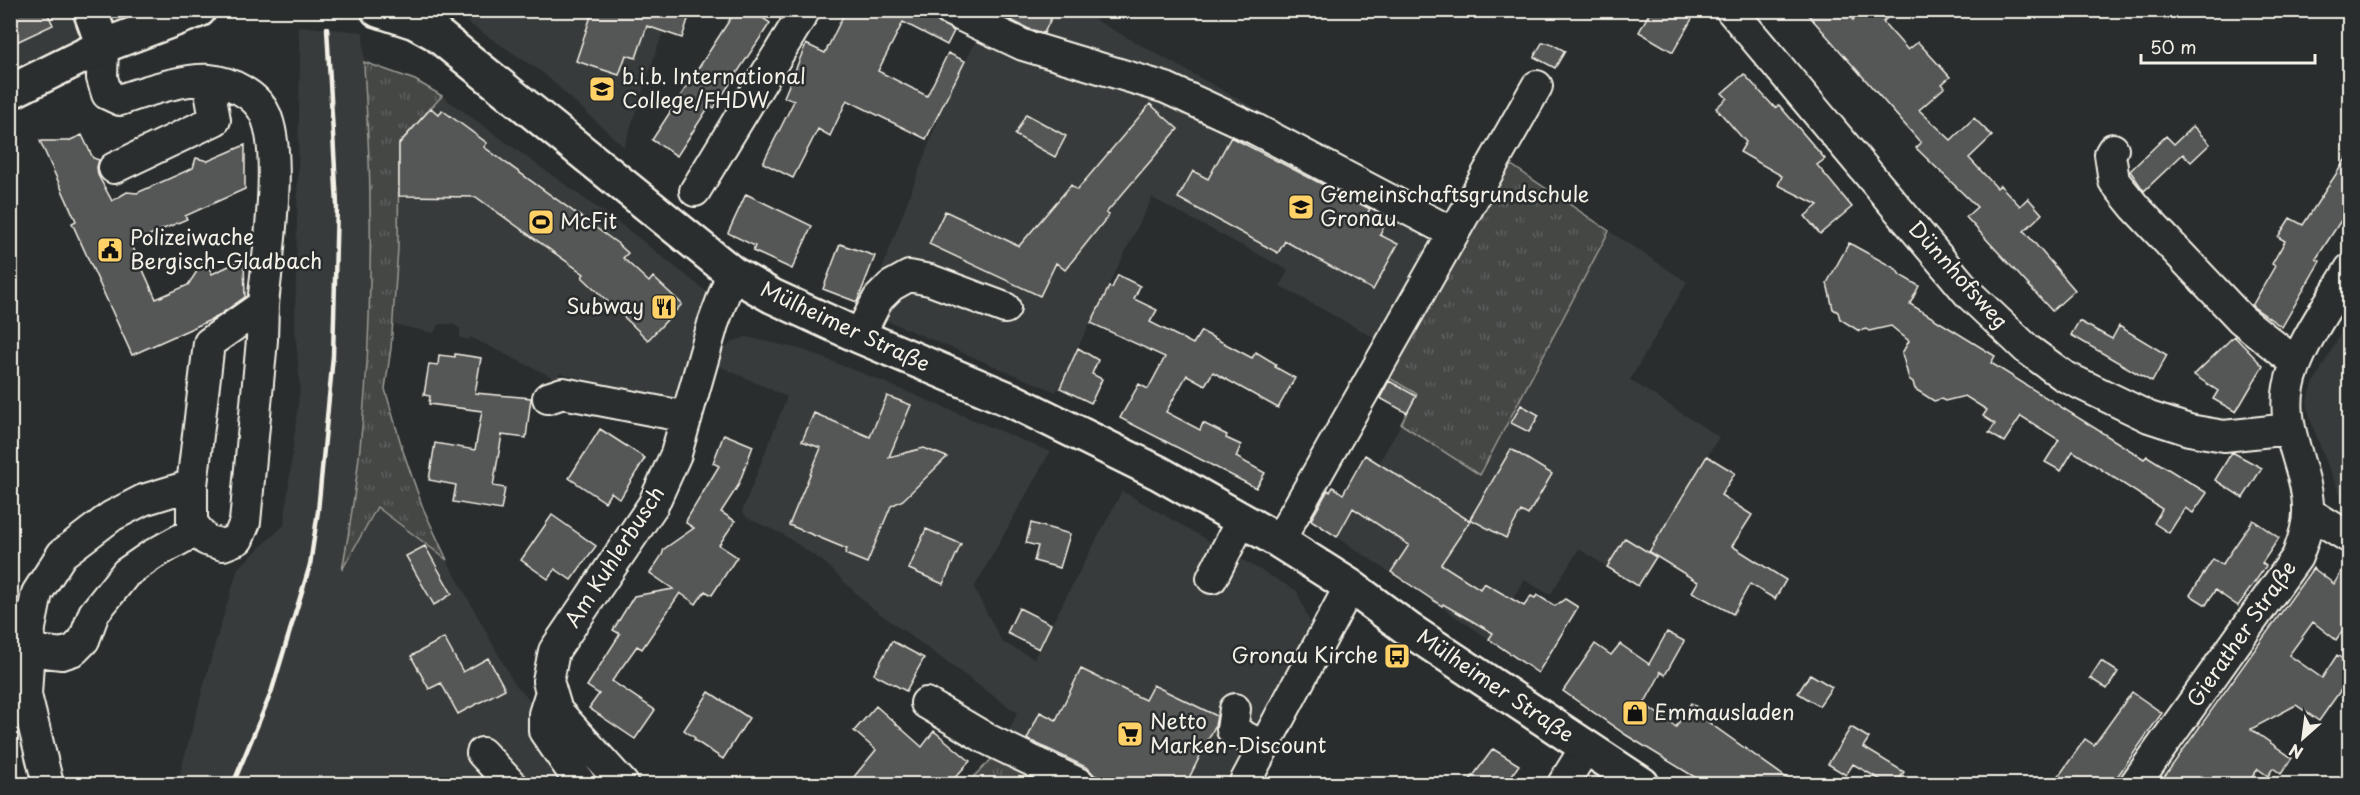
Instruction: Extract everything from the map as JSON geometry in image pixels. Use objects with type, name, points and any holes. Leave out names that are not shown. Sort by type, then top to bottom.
[{"type":"main road","points":[[90,10],[103,46]]},
{"type":"main road","points":[[10,92],[103,46],[199,10]]},
{"type":"main road","name":"Mülheimer Straße","points":[[378,10],[415,22],[435,33],[732,273],[772,296],[859,336],[1013,401],[1160,473],[1279,541],[1350,586],[1408,629],[1642,784]]},
{"type":"street","points":[[695,190],[806,10]]},
{"type":"street","points":[[949,10],[1023,45],[1166,88],[1255,129],[1453,233]]},
{"type":"street","name":"Dünnhofsweg","points":[[1731,10],[1970,295],[2027,349],[2064,376],[2149,417],[2189,430],[2224,436],[2290,429]]},
{"type":"street","points":[[103,46],[102,78],[107,94],[120,100],[162,87],[208,80],[242,88],[265,113],[274,146],[262,340],[245,522],[238,539],[223,545],[206,540],[192,523],[192,485],[209,343],[263,305]]},
{"type":"street","points":[[114,168],[215,120],[208,80]]},
{"type":"street","points":[[1279,541],[1537,86]]},
{"type":"street","points":[[2113,149],[2110,154],[2114,181],[2136,207],[2241,320],[2296,363]]},
{"type":"street","name":"Gierather Straße","points":[[2135,784],[2297,557],[2305,535],[2308,512],[2290,429],[2288,389],[2296,363],[2349,269]]},
{"type":"street","name":"Am Kuhlerbusch","points":[[623,784],[557,711],[548,681],[554,651],[653,505],[676,454],[713,324],[732,273]]},
{"type":"street","points":[[859,336],[878,299],[891,286],[909,276],[930,280],[1005,308]]},
{"type":"street","points":[[548,398],[563,393],[687,417]]},
{"type":"street","points":[[48,784],[26,695],[30,628],[37,593],[62,554],[112,516],[143,500],[192,485]]},
{"type":"street","points":[[2308,512],[2349,538]]},
{"type":"street","points":[[1212,578],[1241,521]]},
{"type":"street","points":[[29,650],[62,654],[74,650],[84,640],[94,612],[126,573],[152,555],[197,530]]},
{"type":"street","points":[[1244,784],[1350,586]]},
{"type":"street","points":[[552,692],[544,714],[544,731],[549,742],[581,784]]},
{"type":"street","points":[[926,703],[987,739],[1080,784]]},
{"type":"street","points":[[1235,709],[1232,730],[1264,747]]},
{"type":"street","points":[[1563,784],[1586,747]]},
{"type":"street","points":[[482,753],[511,784]]},
{"type":"shaded area","points":[[10,11],[73,11],[78,23],[78,33],[74,40],[11,69]]},
{"type":"shaded area","name":"b.i.b. International College/FHDW","points":[[450,11],[670,11],[624,147],[543,73]]},
{"type":"shaded area","name":"Gemeinschaftsgrundschule Gronau","points":[[991,11],[1079,11],[1451,216],[1382,342],[1280,286],[1288,270],[1152,198],[1056,392],[866,312],[944,104]]},
{"type":"shaded area","points":[[298,26],[363,32],[371,201],[369,308],[359,465],[343,568],[377,507],[447,560],[514,683],[609,784],[177,784],[238,568],[284,525],[300,387],[295,329],[300,55]]},
{"type":"shaded area","points":[[442,96],[631,232],[707,292],[681,403],[560,373],[556,379],[470,337],[469,340],[460,338],[460,329],[453,324],[440,324],[433,333],[393,324],[398,248],[399,143]]},
{"type":"shaded area","points":[[1609,231],[1687,282],[1630,380],[1719,437],[1630,581],[1579,549],[1550,595],[1524,580],[1489,639],[1337,537],[1401,424],[1480,475]]},
{"type":"shaded area","points":[[2349,318],[2350,511],[2339,492],[2323,454],[2310,419],[2307,401],[2313,384]]},
{"type":"shaded area","points":[[747,337],[803,350],[1050,452],[974,588],[1002,642],[1034,658],[1122,491],[1297,591],[1310,623],[1249,742],[1223,784],[1111,784],[1008,733],[1017,713],[868,605],[825,563],[782,534],[747,518],[742,511],[787,397],[717,365],[723,350],[733,341]]},
{"type":"green space","points":[[364,62],[415,80],[442,96],[399,143],[398,248],[391,348],[385,389],[423,508],[447,560],[377,507],[342,570],[356,479],[368,342],[370,185]]},
{"type":"green space","points":[[1504,160],[1609,231],[1480,475],[1401,424],[1417,394],[1384,375]]},
{"type":"green space","points":[[999,752],[1064,784],[966,784]]},
{"type":"building","points":[[10,10],[46,10],[53,25],[10,45]]},
{"type":"building","points":[[593,10],[691,10],[682,38],[647,26],[636,58],[626,55],[619,75],[576,61]]},
{"type":"building","points":[[736,10],[751,10],[770,23],[714,108],[710,105],[677,156],[652,140]]},
{"type":"building","points":[[846,10],[921,10],[954,31],[947,45],[903,22],[878,71],[927,96],[948,53],[965,61],[926,139],[847,100],[830,136],[818,129],[793,178],[763,163],[794,101],[784,97],[806,44],[825,53]]},
{"type":"building","points":[[990,10],[1055,10],[1044,33],[1029,29]]},
{"type":"building","points":[[1651,10],[1697,10],[1673,52],[1639,32]]},
{"type":"building","points":[[1804,10],[1846,10],[1853,20],[1864,10],[1895,10],[1883,22],[1908,50],[1918,42],[1950,77],[1942,84],[1945,87],[1919,110],[1951,140],[1974,118],[1992,136],[1969,158],[1997,188],[2000,185],[2020,206],[2028,198],[2042,214],[2024,231],[2075,290],[2052,311],[1966,217],[1977,207],[1916,148],[1921,143]]},
{"type":"building","points":[[1542,43],[1550,43],[1565,51],[1555,68],[1534,57]]},
{"type":"building","points":[[1744,74],[1775,108],[1779,105],[1825,159],[1817,165],[1852,207],[1820,234],[1805,216],[1818,205],[1778,185],[1782,176],[1740,152],[1746,142],[1716,108],[1727,98],[1722,93]]},
{"type":"building","points":[[1150,104],[1178,129],[1106,213],[1109,215],[1065,270],[1056,263],[1040,296],[929,244],[945,211],[1019,246],[1071,185],[1077,190]]},
{"type":"building","points":[[431,108],[439,115],[442,110],[487,143],[484,147],[617,243],[628,253],[623,258],[649,282],[653,277],[682,304],[648,340],[582,277],[584,274],[476,197],[399,196],[399,144]]},
{"type":"building","points":[[1026,114],[1066,136],[1055,157],[1015,135]]},
{"type":"building","points":[[2193,126],[2210,144],[2191,162],[2183,154],[2144,191],[2130,171],[2166,136],[2174,144]]},
{"type":"building","name":"Polizeiwache Bergisch-Gladbach","points":[[82,135],[93,158],[99,160],[98,175],[112,201],[127,192],[137,193],[193,168],[196,158],[208,161],[245,145],[245,189],[185,216],[187,219],[131,243],[156,299],[188,285],[205,259],[212,274],[244,259],[245,297],[215,318],[132,355],[72,223],[76,221],[40,141],[68,141]]},
{"type":"building","points":[[1231,137],[1370,209],[1365,217],[1384,226],[1380,235],[1398,244],[1373,290],[1285,241],[1278,253],[1178,198],[1193,171],[1208,179]]},
{"type":"building","points":[[2349,154],[2349,208],[2316,259],[2320,261],[2282,327],[2252,306],[2275,266],[2272,264],[2285,241],[2278,237],[2290,218],[2303,225]]},
{"type":"building","points":[[746,194],[812,226],[792,269],[753,251],[755,246],[728,233]]},
{"type":"building","points":[[1849,243],[1896,269],[1900,275],[1919,286],[1910,304],[1995,356],[1991,363],[2144,459],[2147,456],[2207,493],[2193,513],[2185,508],[2169,533],[2154,523],[2162,509],[2073,451],[2061,471],[2045,462],[2059,440],[2021,416],[2004,442],[1989,433],[1995,424],[1983,416],[1987,410],[1965,396],[1934,401],[1915,389],[1913,382],[1909,379],[1902,353],[1909,341],[1891,326],[1859,331],[1840,319],[1838,312],[1833,309],[1827,283]]},
{"type":"building","points":[[840,244],[875,256],[857,302],[823,289]]},
{"type":"building","points":[[1118,275],[1140,286],[1134,299],[1157,310],[1150,322],[1193,344],[1201,331],[1252,358],[1256,352],[1276,364],[1275,367],[1295,378],[1278,408],[1213,372],[1205,385],[1187,375],[1166,412],[1200,430],[1203,423],[1241,445],[1236,457],[1265,473],[1256,488],[1120,418],[1139,384],[1148,389],[1165,357],[1091,323],[1109,287],[1112,288]]},
{"type":"building","points":[[2079,321],[2112,339],[2119,326],[2167,355],[2152,382],[2071,335]]},
{"type":"building","points":[[2234,336],[2263,366],[2236,412],[2213,399],[2218,391],[2194,375]]},
{"type":"building","points":[[1078,348],[1098,360],[1092,374],[1102,379],[1091,403],[1060,388]]},
{"type":"building","points":[[455,354],[481,358],[475,393],[531,398],[526,438],[502,435],[493,486],[505,488],[501,510],[453,502],[456,485],[429,480],[435,443],[475,450],[482,411],[429,404],[430,396],[424,395],[429,364],[438,365],[439,355],[455,357]]},
{"type":"building","points":[[1389,381],[1416,396],[1407,413],[1380,398]]},
{"type":"building","points":[[887,396],[911,405],[889,457],[924,448],[947,457],[903,500],[891,506],[867,563],[845,554],[847,549],[789,525],[821,448],[802,441],[814,413],[870,437]]},
{"type":"building","points":[[1521,405],[1539,415],[1529,432],[1511,423]]},
{"type":"building","points":[[600,429],[645,458],[620,499],[611,492],[605,502],[569,478]]},
{"type":"building","points":[[724,434],[753,446],[738,486],[721,512],[735,521],[719,545],[737,557],[712,595],[705,591],[696,604],[680,593],[642,649],[637,646],[612,681],[655,710],[635,739],[589,708],[599,694],[587,686],[620,634],[613,630],[634,596],[673,589],[650,573],[664,549],[694,528],[686,523],[687,519],[719,466],[713,463]]},
{"type":"building","points":[[1511,449],[1552,474],[1528,515],[1521,511],[1506,538],[1470,519]]},
{"type":"building","points":[[2232,452],[2262,468],[2243,498],[2215,480]]},
{"type":"building","points":[[1365,455],[1470,521],[1441,564],[1480,589],[1484,583],[1524,606],[1531,596],[1535,598],[1537,595],[1555,606],[1565,599],[1578,607],[1538,673],[1489,639],[1493,633],[1443,604],[1442,606],[1391,572],[1409,545],[1353,508],[1337,537],[1311,520],[1328,490],[1330,492],[1333,487],[1343,494]]},
{"type":"building","points":[[1707,456],[1735,473],[1721,495],[1752,515],[1732,546],[1786,580],[1775,599],[1750,584],[1733,614],[1692,592],[1698,582],[1649,552]]},
{"type":"building","points":[[552,515],[596,546],[571,580],[555,569],[548,579],[521,560]]},
{"type":"building","points":[[2253,520],[2279,538],[2262,563],[2266,566],[2238,606],[2215,590],[2206,605],[2190,595],[2213,559],[2222,565]]},
{"type":"building","points":[[1031,523],[1070,534],[1060,568],[1034,561],[1038,546],[1026,543]]},
{"type":"building","points":[[926,529],[961,544],[943,584],[909,569]]},
{"type":"building","points":[[1625,538],[1656,557],[1638,586],[1607,567]]},
{"type":"building","points":[[425,546],[452,594],[434,605],[406,556]]},
{"type":"building","points":[[2349,558],[2349,621],[2336,640],[2313,622],[2289,655],[2322,678],[2337,655],[2349,664],[2349,670],[2342,681],[2345,684],[2319,721],[2296,705],[2251,729],[2292,758],[2281,774],[2273,768],[2268,776],[2258,769],[2247,784],[2159,784],[2313,568],[2334,584]]},
{"type":"building","points":[[1019,608],[1051,624],[1039,649],[1007,633]]},
{"type":"building","points":[[1667,632],[1684,641],[1665,675],[1659,671],[1661,673],[1644,704],[1676,727],[1691,703],[1707,714],[1704,719],[1795,784],[1706,784],[1626,735],[1563,691],[1595,644],[1611,655],[1620,644],[1649,664]]},
{"type":"building","points":[[444,638],[463,672],[488,658],[505,689],[458,714],[441,683],[429,689],[411,656]]},
{"type":"building","points":[[892,641],[924,658],[906,691],[874,674]]},
{"type":"building","points":[[2101,661],[2118,672],[2107,689],[2090,678]]},
{"type":"building","name":"Netto Marken-Discount","points":[[1081,669],[1145,700],[1153,685],[1217,716],[1215,726],[1186,784],[1114,784],[1094,775],[1088,768],[1027,739],[1040,712],[1056,720]]},
{"type":"building","points":[[1810,674],[1832,687],[1819,706],[1798,693]]},
{"type":"building","points":[[709,692],[749,718],[723,759],[694,740],[695,738],[684,730]]},
{"type":"building","points":[[2132,692],[2162,713],[2112,784],[2053,784],[2085,739],[2094,745]]},
{"type":"building","points":[[876,706],[922,747],[934,731],[970,761],[949,784],[848,784],[876,750],[854,731]]},
{"type":"building","points":[[1851,727],[1869,738],[1863,747],[1904,772],[1896,784],[1888,784],[1853,764],[1846,775],[1828,764]]},
{"type":"building","points":[[1493,749],[1519,765],[1512,775],[1511,784],[1467,784]]},
{"type":"railway","points":[[233,784],[271,693],[310,565],[318,511],[333,356],[337,205],[327,28]]},
{"type":"place","name":"b.i.b. International College/FHDW","points":[[602,89]]},
{"type":"place","name":"Gemeinschaftsgrundschule Gronau","points":[[1301,207]]},
{"type":"place","name":"McFit","points":[[541,222]]},
{"type":"place","name":"Polizeiwache Bergisch-Gladbach","points":[[110,250]]},
{"type":"place","name":"Subway","points":[[664,307]]},
{"type":"place","name":"Gronau Kirche","points":[[1397,656]]},
{"type":"place","name":"Emmausladen","points":[[1635,713]]},
{"type":"place","name":"Netto Marken-Discount","points":[[1130,734]]}]
